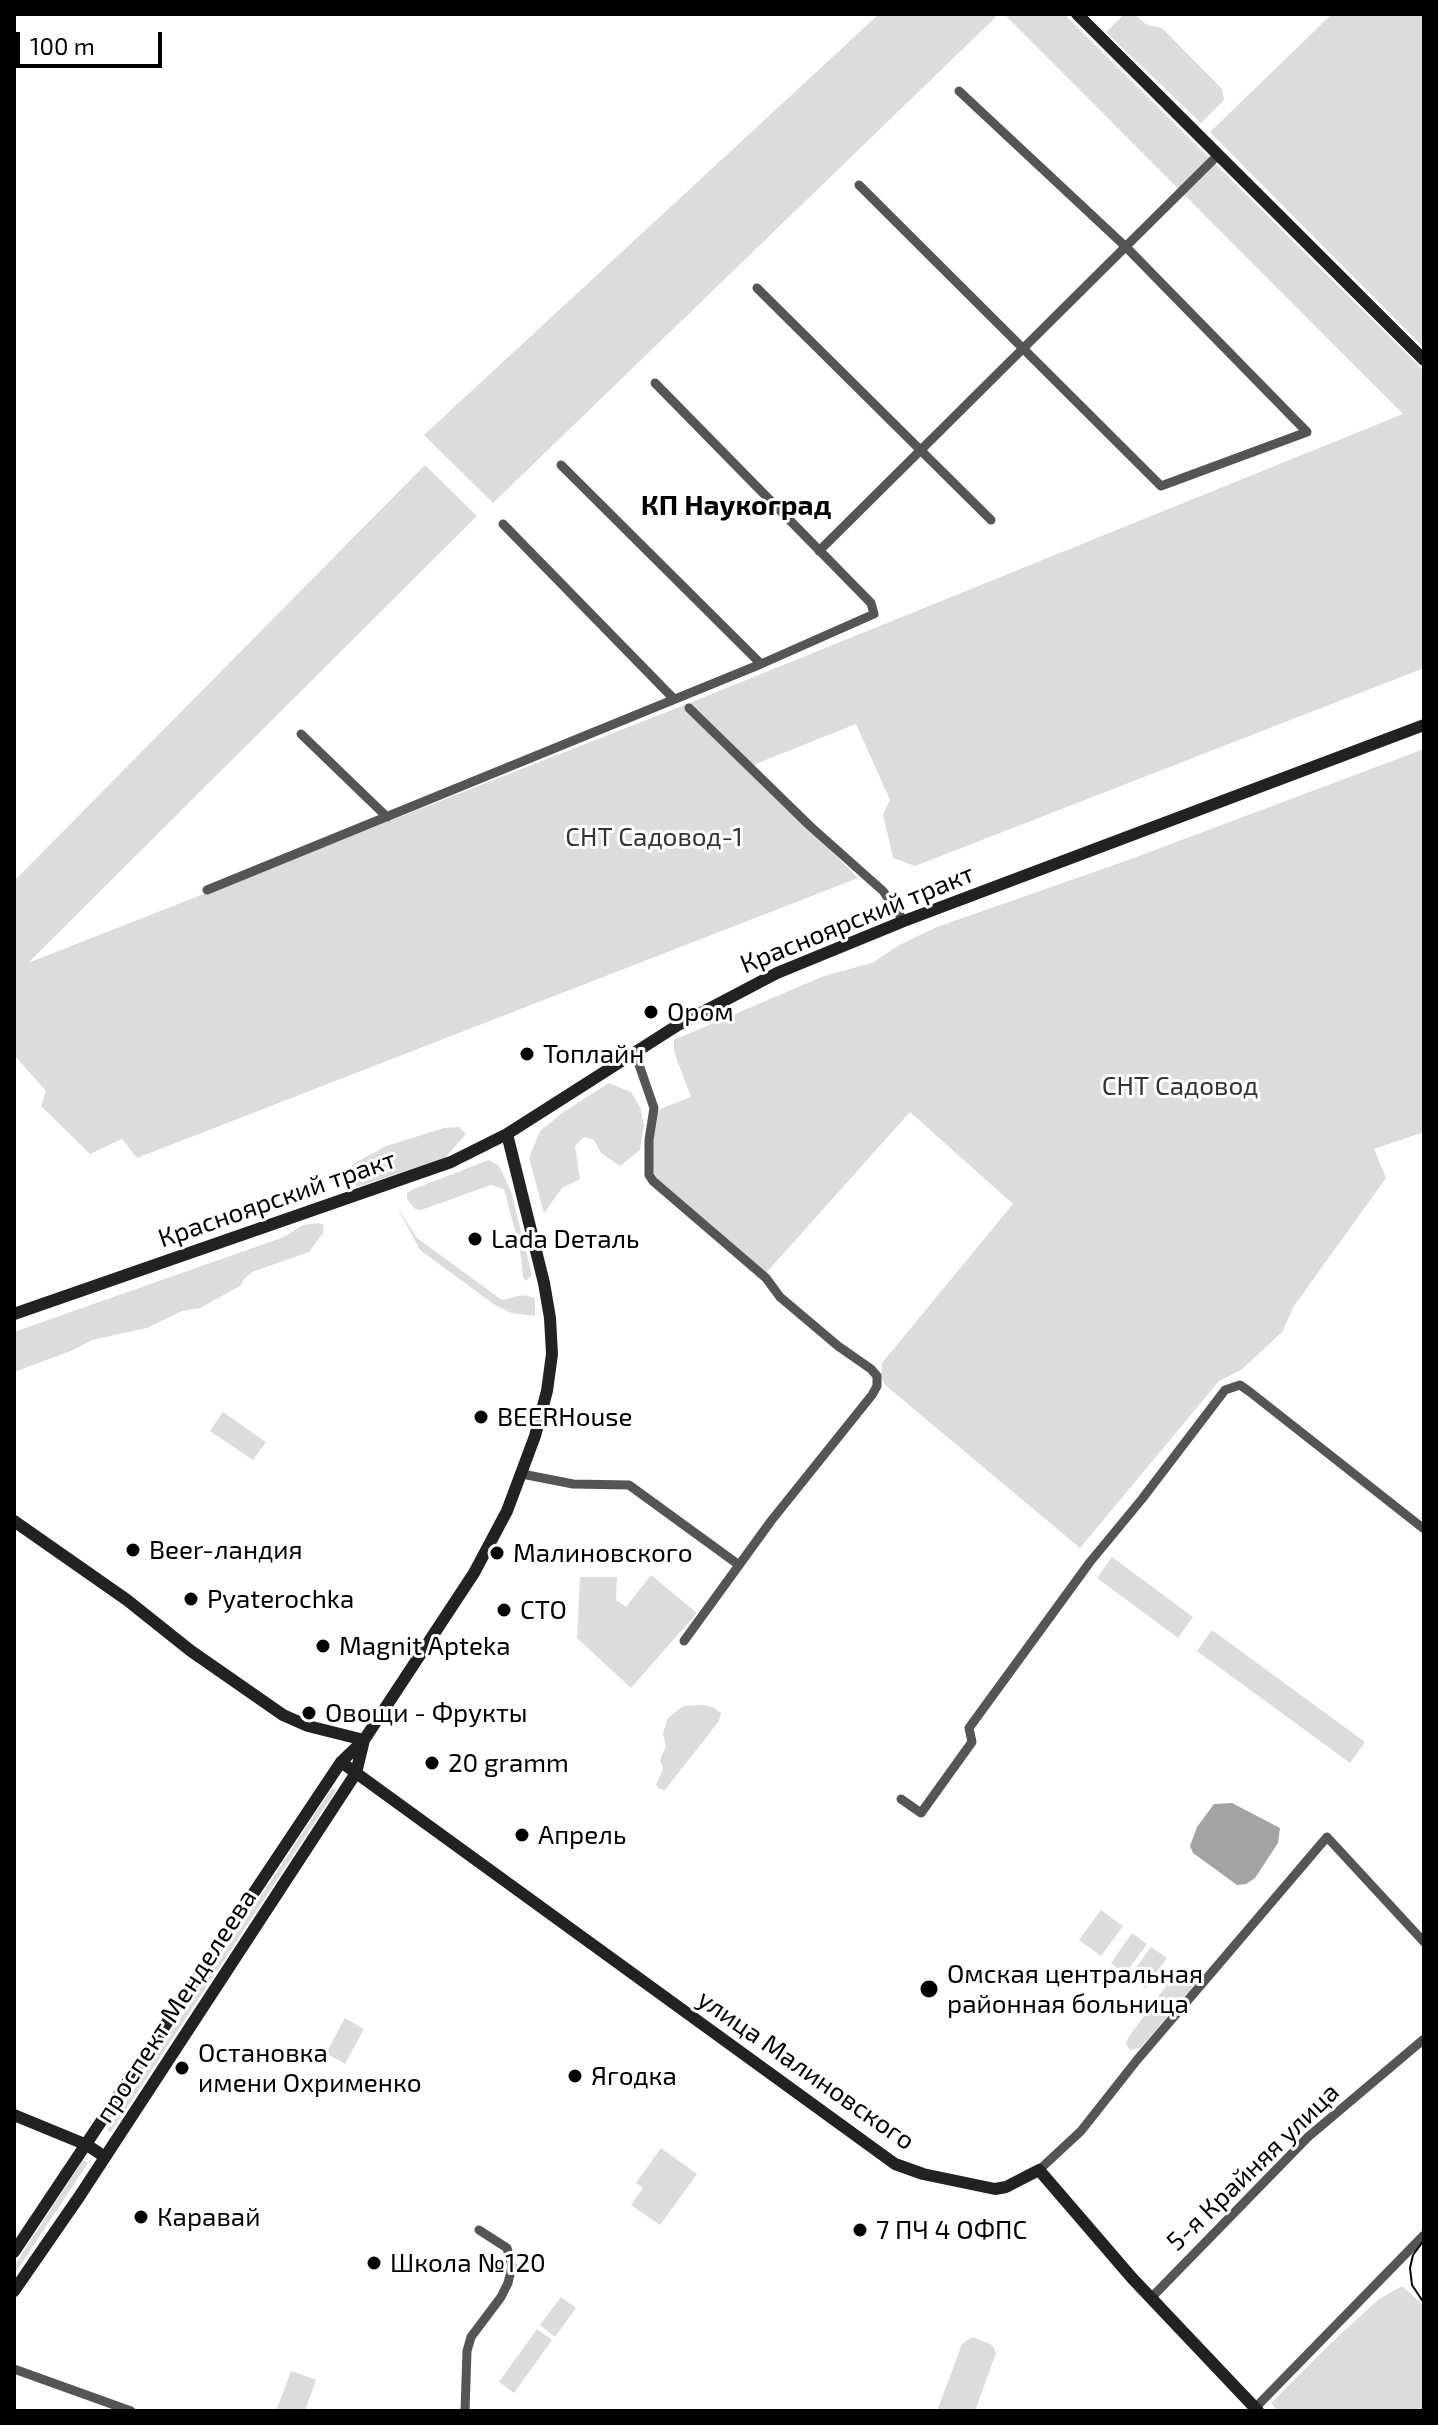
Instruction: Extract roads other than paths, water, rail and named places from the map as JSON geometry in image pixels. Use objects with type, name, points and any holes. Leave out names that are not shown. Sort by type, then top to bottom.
[{"type":"main road","points":[[1077,14],[1424,360]]},
{"type":"main road","name":"Красноярский тракт","points":[[14,1314],[451,1162],[507,1134],[745,988],[904,921],[1424,725]]},
{"type":"main road","name":"проспект Менделеева","points":[[14,2252],[341,1762],[364,1740],[474,1573],[507,1511],[522,1474],[547,1391],[552,1354],[544,1283],[507,1134]]},
{"type":"main road","points":[[14,1521],[283,1715],[308,1726],[364,1740]]},
{"type":"main road","name":"проспект Менделеева","points":[[14,2291],[356,1773],[364,1740]]},
{"type":"main road","name":"улица Малиновского","points":[[341,1762],[895,2164],[923,2174],[995,2189],[1006,2187],[1039,2170]]},
{"type":"main road","points":[[14,2115],[87,2145],[105,2157]]},
{"type":"main road","points":[[1039,2170],[1151,2298],[1256,2410]]},
{"type":"street","points":[[859,185],[1161,486],[1307,432],[1126,247],[959,91]]},
{"type":"street","points":[[819,551],[1219,154]]},
{"type":"street","points":[[757,288],[991,520]]},
{"type":"street","points":[[207,890],[761,664],[874,614],[871,603],[655,383]]},
{"type":"street","points":[[561,465],[761,664]]},
{"type":"street","points":[[503,524],[674,699]]},
{"type":"street","points":[[689,708],[810,826],[883,891],[904,921]]},
{"type":"street","points":[[301,734],[387,817]]},
{"type":"street","points":[[635,1053],[654,1108],[649,1140],[649,1175],[653,1181],[766,1278],[780,1297],[877,1376],[877,1386],[872,1395],[739,1565],[684,1641]]},
{"type":"street","points":[[901,1799],[921,1813],[972,1742],[969,1728],[1090,1562],[1225,1390],[1240,1385],[1424,1529]]},
{"type":"street","points":[[522,1474],[573,1484],[629,1485],[739,1565]]},
{"type":"street","points":[[1039,2170],[1081,2131],[1137,2060],[1327,1837],[1424,1942]]},
{"type":"street","name":"5-я Крайняя улица","points":[[1151,2298],[1308,2137],[1424,2039]]},
{"type":"street","points":[[465,2411],[467,2351],[471,2337],[501,2297],[512,2266],[507,2248],[479,2230]]},
{"type":"street","points":[[1256,2410],[1424,2235]]},
{"type":"street","points":[[14,2369],[131,2411]]},
{"type":"tram line","points":[[1424,2240],[1413,2255],[1410,2268],[1412,2285],[1424,2303]]},
{"type":"place","name":"Ором","points":[[651,1012]]},
{"type":"place","name":"Топлайн","points":[[527,1054]]},
{"type":"place","name":"Lada Dеталь","points":[[475,1239]]},
{"type":"place","name":"BEERHouse","points":[[481,1417]]},
{"type":"place","name":"Beer-ландия","points":[[133,1550]]},
{"type":"place","name":"Малиновского","points":[[497,1553]]},
{"type":"place","name":"Pyaterochka","points":[[191,1599]]},
{"type":"place","name":"СТО","points":[[504,1610]]},
{"type":"place","name":"Magnit Apteka","points":[[323,1646]]},
{"type":"place","name":"Овощи - Фрукты","points":[[309,1713]]},
{"type":"place","name":"20 gramm","points":[[432,1763]]},
{"type":"place","name":"Апрель","points":[[522,1835]]},
{"type":"place","name":"Омская центральная районная больница","points":[[929,1989]]},
{"type":"place","name":"Остановка имени Охрименко","points":[[182,2068]]},
{"type":"place","name":"Ягодка","points":[[575,2076]]},
{"type":"place","name":"Каравай","points":[[141,2217]]},
{"type":"place","name":"7 ПЧ 4 ОФПС","points":[[860,2230]]},
{"type":"place","name":"Школа №120","points":[[374,2263]]},
{"type":"district","name":"КП Наукоград","points":[[736,506]]},
{"type":"park label","name":"СНТ Садовод-1","points":[[654,837]]},
{"type":"park label","name":"СНТ Садовод","points":[[1180,1086]]}]
